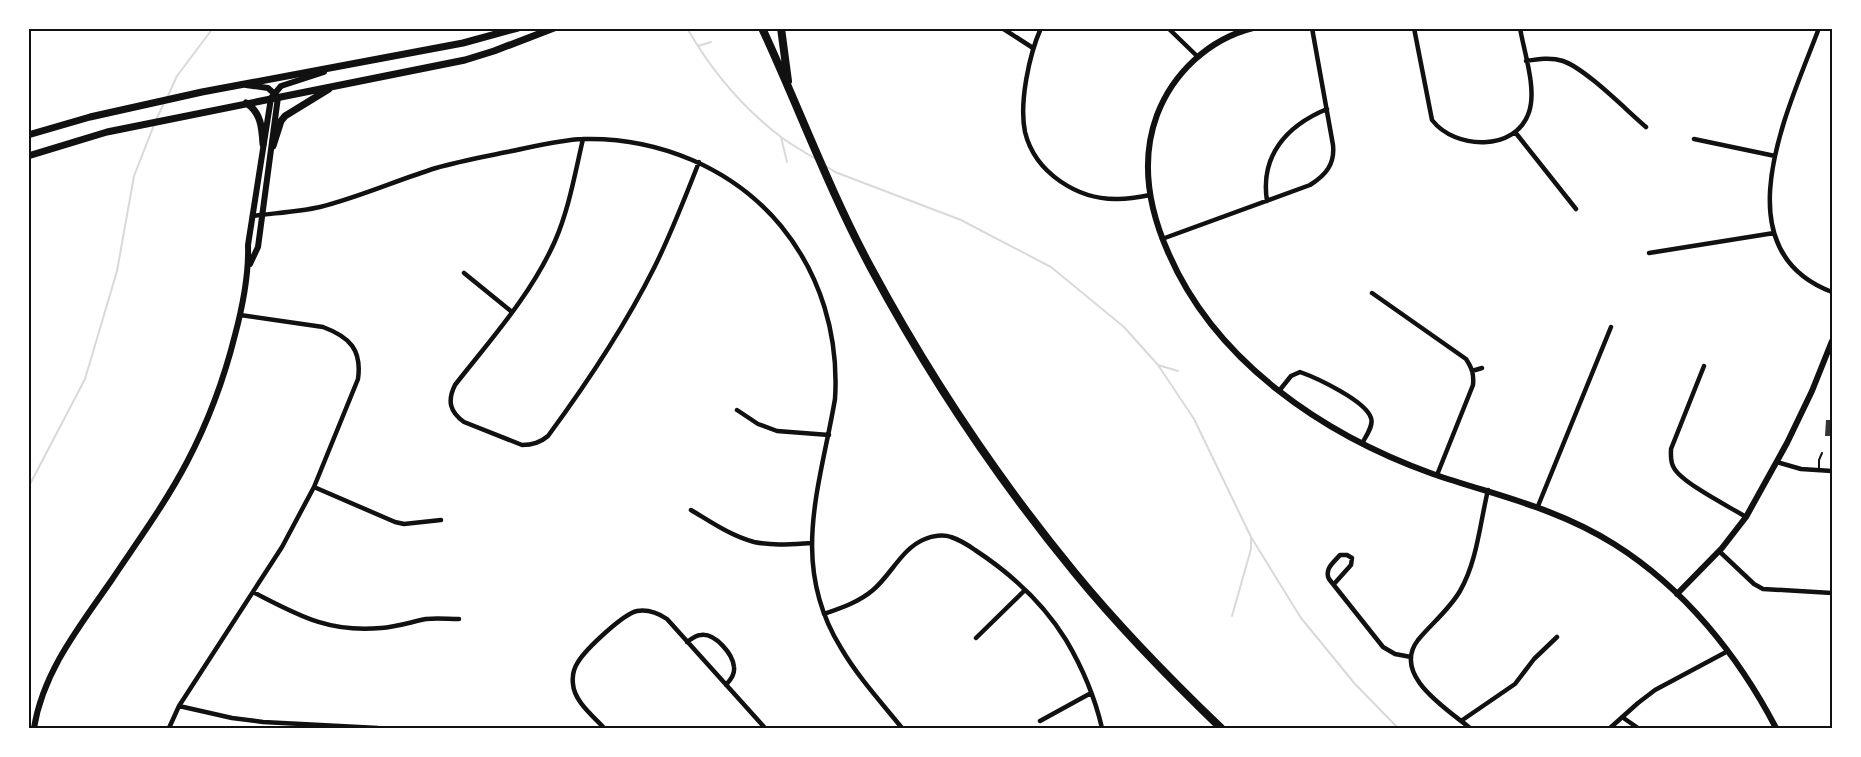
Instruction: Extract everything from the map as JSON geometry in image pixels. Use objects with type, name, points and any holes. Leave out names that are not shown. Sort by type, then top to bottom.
[{"type":"main road","points":[[28,135],[90,117],[238,84],[463,43],[518,28]]},
{"type":"main road","points":[[28,156],[56,146],[180,116],[465,60],[554,28]]},
{"type":"main road","points":[[762,28],[833,193],[870,267],[945,394],[1010,489],[1075,573],[1112,616],[1221,729]]},
{"type":"main road","points":[[781,28],[789,89]]},
{"type":"main road","points":[[273,146],[281,121],[285,116],[334,86]]},
{"type":"main road","points":[[246,103],[257,114],[263,144]]},
{"type":"street","points":[[1002,28],[1034,48]]},
{"type":"street","points":[[1041,28],[1028,72],[1024,125],[1031,149],[1040,163],[1059,180],[1093,196],[1121,200],[1150,195]]},
{"type":"street","points":[[1168,28],[1198,57]]},
{"type":"street","points":[[1253,28],[1224,39],[1198,57],[1176,79],[1158,113],[1147,159],[1150,195],[1162,239],[1188,293],[1206,318],[1232,348],[1279,391],[1318,420],[1362,445],[1437,475],[1538,507],[1614,544],[1647,568],[1704,622],[1728,651],[1776,729]]},
{"type":"street","points":[[1162,239],[1310,185],[1321,179],[1329,170],[1334,155],[1312,28]]},
{"type":"street","points":[[1414,28],[1432,120],[1448,135],[1480,142],[1501,140],[1515,132],[1527,117],[1532,100],[1520,28]]},
{"type":"street","points":[[1819,28],[1786,114],[1775,156],[1770,216],[1773,233],[1780,249],[1796,270],[1833,292]]},
{"type":"street","points":[[1526,61],[1556,59],[1573,65],[1646,127]]},
{"type":"street","points":[[34,729],[44,692],[63,651],[158,510],[187,462],[214,401],[229,358],[240,315],[249,267],[248,245],[263,144],[274,96],[281,86],[343,65]]},
{"type":"street","points":[[238,84],[263,86],[274,96],[273,146],[258,247],[249,267]]},
{"type":"street","points":[[1267,201],[1266,174],[1277,147],[1298,125],[1327,109]]},
{"type":"street","points":[[1515,132],[1576,209]]},
{"type":"street","points":[[252,216],[316,208],[462,161],[583,139],[621,141],[672,152],[699,162],[723,175],[750,195],[770,213],[796,246],[818,288],[828,315],[834,342],[836,385],[829,435],[815,501],[811,543],[812,570],[816,588],[824,614],[840,647],[902,729]]},
{"type":"street","points":[[583,139],[566,210],[555,240],[533,283],[451,393],[450,406],[457,417],[514,443],[530,445],[548,436],[590,378],[618,335],[654,268],[699,162]]},
{"type":"street","points":[[1694,140],[1775,156]]},
{"type":"street","points":[[1649,253],[1773,233]]},
{"type":"street","points":[[464,273],[512,312]]},
{"type":"street","points":[[1372,293],[1466,359],[1472,371],[1473,385],[1437,475]]},
{"type":"street","points":[[169,729],[179,706],[282,547],[314,487],[358,380],[360,368],[356,352],[345,338],[335,332],[323,327],[240,315]]},
{"type":"street","points":[[1538,507],[1611,327]]},
{"type":"street","points":[[1677,594],[1719,551],[1746,517],[1777,462],[1817,380],[1833,341]]},
{"type":"street","points":[[1704,366],[1671,449],[1670,459],[1673,468],[1683,478],[1746,517]]},
{"type":"street","points":[[1472,371],[1482,368]]},
{"type":"street","points":[[1279,391],[1291,376],[1300,372],[1347,396],[1367,410],[1371,417],[1370,428],[1362,445]]},
{"type":"street","points":[[737,410],[758,424],[777,431],[829,435]]},
{"type":"street","points":[[1777,462],[1801,469],[1833,471]]},
{"type":"street","points":[[314,487],[395,522],[404,524],[441,520]]},
{"type":"street","points":[[1470,729],[1419,684],[1413,674],[1411,657],[1417,642],[1459,593],[1466,579],[1488,490]]},
{"type":"street","points":[[691,510],[738,537],[754,542],[811,543]]},
{"type":"street","points":[[824,614],[862,599],[916,543],[936,536],[947,536],[961,541],[988,559],[1024,590],[1065,638],[1080,665],[1102,729]]},
{"type":"street","points":[[1719,551],[1754,584],[1763,589],[1833,593]]},
{"type":"street","points":[[1334,584],[1351,565],[1352,558],[1347,555],[1340,555],[1327,570],[1327,574],[1334,584],[1383,647],[1395,654],[1411,657]]},
{"type":"street","points":[[976,638],[1024,590]]},
{"type":"street","points":[[253,592],[312,621],[341,628],[362,630],[429,619],[459,619]]},
{"type":"street","points":[[604,729],[576,694],[573,674],[577,663],[623,617],[638,611],[649,611],[668,619],[765,729]]},
{"type":"street","points":[[687,642],[696,636],[706,635],[716,640],[724,648],[735,668],[726,685]]},
{"type":"street","points":[[1461,721],[1515,684],[1534,659],[1557,637]]},
{"type":"street","points":[[1610,729],[1655,690],[1728,651]]},
{"type":"street","points":[[1040,722],[1091,693]]},
{"type":"street","points":[[179,706],[232,718],[263,722],[378,729]]},
{"type":"street","points":[[1622,717],[1638,729]]},
{"type":"lane","points":[[1819,470],[1822,453]]},
{"type":"building","points":[[1826,420],[1832,420],[1832,436],[1825,436]]},
{"type":"waterway","points":[[167,98],[177,76],[213,28]]},
{"type":"waterway","points":[[687,28],[706,59],[741,101],[781,137],[816,159]]},
{"type":"waterway","points":[[698,46],[711,42]]},
{"type":"waterway","points":[[156,120],[164,103]]},
{"type":"waterway","points":[[28,488],[85,379],[117,271],[134,176],[154,125]]},
{"type":"waterway","points":[[781,137],[787,162]]},
{"type":"waterway","points":[[826,166],[835,172],[961,220],[1051,267],[1124,327],[1158,365],[1194,419],[1251,537],[1301,618],[1355,684],[1398,728]]},
{"type":"waterway","points":[[1158,365],[1178,371]]},
{"type":"waterway","points":[[1232,616],[1251,549],[1251,537]]}]
